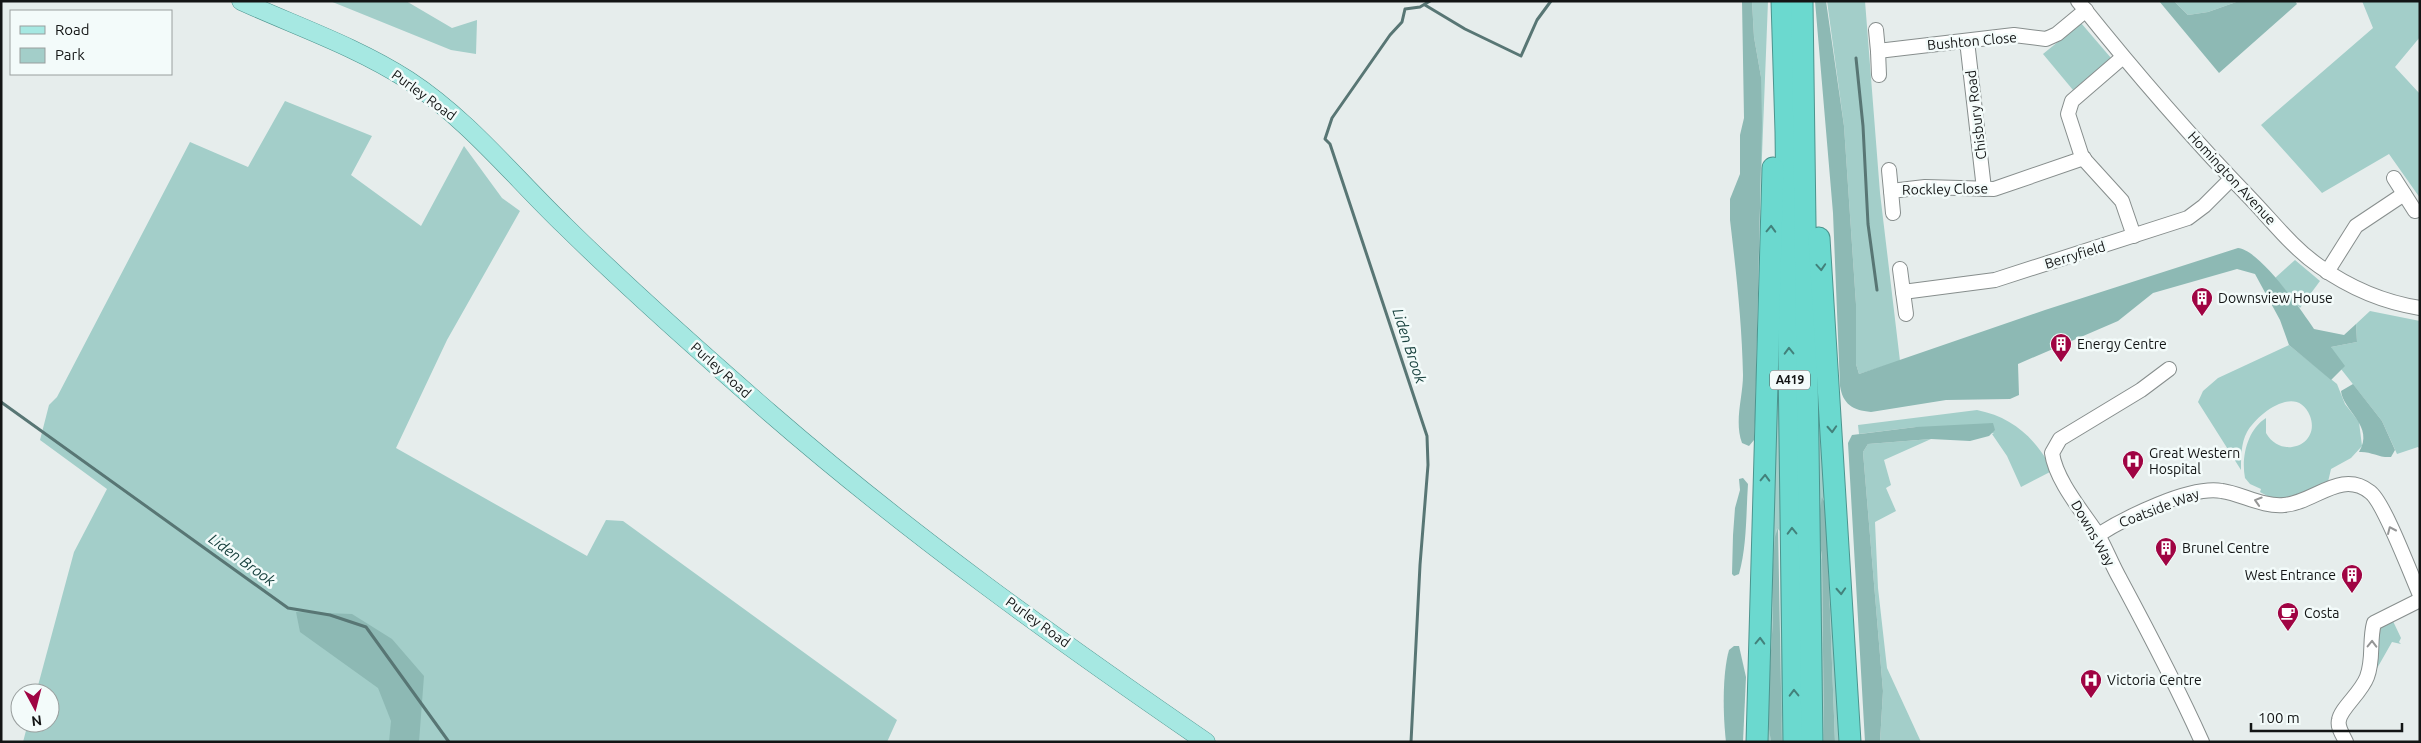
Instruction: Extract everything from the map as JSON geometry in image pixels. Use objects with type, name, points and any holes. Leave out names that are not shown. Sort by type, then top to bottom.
[{"type":"highway","name":"A419","points":[[1802,1],[1812,742]]},
{"type":"highway","name":"A419","points":[[1757,742],[1776,64],[1782,10]]},
{"type":"highway","name":"A419","points":[[1782,10],[1786,132],[1794,742]]},
{"type":"highway","name":"A419","points":[[1803,44],[1830,398],[1850,742]]},
{"type":"main road","name":"Purley Road","points":[[241,1],[385,67],[435,100],[486,146],[566,228],[696,348],[849,480],[967,572],[1206,742]]},
{"type":"street","name":"Bushton Close","points":[[1878,51],[2014,36],[2051,38],[2082,6]]},
{"type":"street","name":"Homington Avenue","points":[[2082,6],[2123,57],[2231,179],[2302,252],[2327,272],[2368,294],[2420,308]]},
{"type":"street","points":[[1876,30],[1880,75]]},
{"type":"street","name":"Chisbury Road","points":[[1967,41],[1984,189]]},
{"type":"street","points":[[2123,57],[2069,106],[2068,117],[2084,158],[2122,202],[2134,236]]},
{"type":"street","name":"Rockley Close","points":[[1891,190],[1972,186],[1994,189],[2084,158]]},
{"type":"street","name":"Rockley Close","points":[[1888,170],[1893,214]]},
{"type":"street","points":[[2394,178],[2415,211]]},
{"type":"street","name":"Berryfield","points":[[1903,292],[1995,280],[2134,236],[2195,214],[2231,179]]},
{"type":"street","points":[[2327,272],[2356,226],[2404,194]]},
{"type":"street","points":[[1900,269],[1906,314]]},
{"type":"street","name":"Downs Way","points":[[2169,369],[2141,390],[2060,439],[2053,448],[2052,453],[2054,462],[2086,520],[2098,535],[2115,571],[2158,646],[2202,742]]},
{"type":"street","name":"Coatside Way","points":[[2098,535],[2140,513],[2197,491],[2222,491],[2269,504],[2286,505],[2338,485],[2352,484],[2370,492],[2378,500],[2420,594]]},
{"type":"street","points":[[2346,742],[2338,723],[2339,717],[2358,693],[2367,676],[2372,657],[2374,623],[2420,600]]},
{"type":"green space","points":[[330,1],[406,1],[452,28],[477,20],[476,54],[451,50]]},
{"type":"green space","points":[[1752,1],[1768,1],[1761,181],[1761,77],[1754,37]]},
{"type":"green space","points":[[1827,1],[1865,1],[1880,193],[1900,361],[1859,374],[1856,364],[1856,304],[1844,126]]},
{"type":"green space","points":[[2174,1],[2239,1],[2208,12],[2188,15]]},
{"type":"green space","points":[[2362,1],[2420,1],[2420,37],[2395,67],[2420,94],[2420,198],[2389,154],[2322,193],[2261,125],[2373,28]]},
{"type":"green space","points":[[2081,23],[2111,58],[2073,90],[2043,54]]},
{"type":"green space","points":[[285,101],[372,136],[351,175],[421,226],[464,146],[502,198],[520,211],[447,340],[396,448],[587,556],[606,520],[623,521],[897,720],[887,742],[23,742],[25,733],[60,733],[60,683],[39,683],[74,552],[107,489],[40,440],[49,405],[57,397],[190,142],[248,167]]},
{"type":"green space","points":[[2295,260],[2320,281],[2300,308],[2275,278]]},
{"type":"green space","points":[[1779,265],[1785,742],[1782,742],[1780,531],[1777,528],[1772,579],[1773,618],[1768,716],[1771,742],[1764,742]]},
{"type":"green space","points":[[2370,311],[2420,321],[2420,449],[2418,447],[2397,454],[2382,421],[2341,369],[2331,347],[2357,342],[2356,324]]},
{"type":"green space","points":[[1816,326],[1818,326],[1839,742],[1835,742],[1826,505],[1823,497],[1818,521]]},
{"type":"green space","points":[[2289,345],[2337,384],[2345,404],[2359,422],[2362,446],[2351,458],[2331,469],[2328,482],[2295,498],[2278,502],[2260,492],[2261,489],[2250,484],[2245,478],[2244,462],[2247,445],[2254,430],[2266,418],[2266,433],[2273,441],[2281,446],[2298,446],[2310,435],[2312,426],[2310,416],[2304,406],[2296,402],[2278,404],[2268,410],[2252,425],[2245,436],[2241,470],[2198,402],[2203,391],[2218,378]]},
{"type":"green space","points":[[1977,410],[2000,417],[2020,429],[2043,454],[2050,465],[2050,472],[2021,487],[2007,456],[1992,434],[1994,433],[1916,427],[1859,434],[1858,425]]},
{"type":"green space","points":[[1931,439],[1884,460],[1891,485],[1886,488],[1896,511],[1875,522],[1878,588],[1887,668],[1921,742],[1880,742],[1883,691],[1863,452],[1868,444]]},
{"type":"green space","points":[[1820,544],[1822,560],[1824,742],[1822,742]]},
{"type":"green space","points":[[2392,619],[2401,638],[2399,642],[2401,644],[2392,642],[2367,686],[2381,625]]},
{"type":"shaded area","points":[[1742,1],[1752,1],[1754,37],[1761,77],[1762,123],[1755,421],[1754,440],[1749,446],[1742,443],[1739,426],[1743,375],[1738,297],[1730,220],[1730,199],[1740,174],[1740,135],[1744,118]]},
{"type":"shaded area","points":[[1815,1],[1826,1],[1844,126],[1856,304],[1856,364],[1859,374],[2045,310],[2238,248],[2247,251],[2268,269],[2314,329],[2344,335],[2356,324],[2357,342],[2331,347],[2345,366],[2331,380],[2289,345],[2280,320],[2255,274],[2237,269],[2153,293],[2118,321],[2018,364],[2019,395],[2010,399],[1946,400],[1871,412],[1854,408],[1846,402],[1840,386],[1833,213]]},
{"type":"shaded area","points":[[2159,1],[2174,1],[2188,15],[2208,12],[2239,1],[2295,1],[2297,4],[2219,73]]},
{"type":"shaded area","points":[[2353,384],[2382,421],[2395,450],[2391,457],[2359,452],[2363,443],[2361,427],[2343,398],[2341,391]]},
{"type":"shaded area","points":[[1993,423],[1995,430],[1989,436],[1970,441],[1931,439],[1868,444],[1863,452],[1883,691],[1880,742],[1865,742],[1848,443],[1852,435],[1916,427]]},
{"type":"shaded area","points":[[1743,478],[1748,484],[1745,541],[1739,574],[1734,576],[1732,574],[1735,508],[1740,490],[1739,479]]},
{"type":"shaded area","points":[[1822,497],[1826,505],[1835,742],[1824,742],[1822,560],[1818,521]]},
{"type":"shaded area","points":[[1778,527],[1782,742],[1771,742],[1767,716],[1773,618],[1772,579],[1775,537]]},
{"type":"shaded area","points":[[296,612],[352,614],[392,639],[424,676],[419,742],[389,742],[391,721],[378,688],[300,632]]},
{"type":"shaded area","points":[[1734,646],[1739,646],[1746,677],[1743,742],[1726,742],[1725,732],[1725,671],[1729,650]]},
{"type":"waterway","name":"Liden Brook","points":[[1411,742],[1420,565],[1428,465],[1427,436],[1330,144],[1325,139],[1332,118],[1390,35],[1402,22],[1405,9],[1420,7],[1430,1]]},
{"type":"waterway","name":"Liden Brook","points":[[1425,5],[1465,29],[1521,56],[1537,20],[1551,1]]},
{"type":"waterway","points":[[1856,58],[1863,126],[1868,224],[1877,290]]},
{"type":"waterway","name":"Liden Brook","points":[[1,402],[288,608],[330,615],[366,627],[449,742]]},
{"type":"place","name":"Downsview House","points":[[2202,317]]},
{"type":"place","name":"Energy Centre","points":[[2061,363]]},
{"type":"place","name":"Great Western Hospital","points":[[2133,480]]},
{"type":"place","name":"Brunel Centre","points":[[2166,567]]},
{"type":"place","name":"West Entrance","points":[[2352,594]]},
{"type":"place","name":"Costa","points":[[2288,632]]},
{"type":"place","name":"Victoria Centre","points":[[2091,699]]}]
